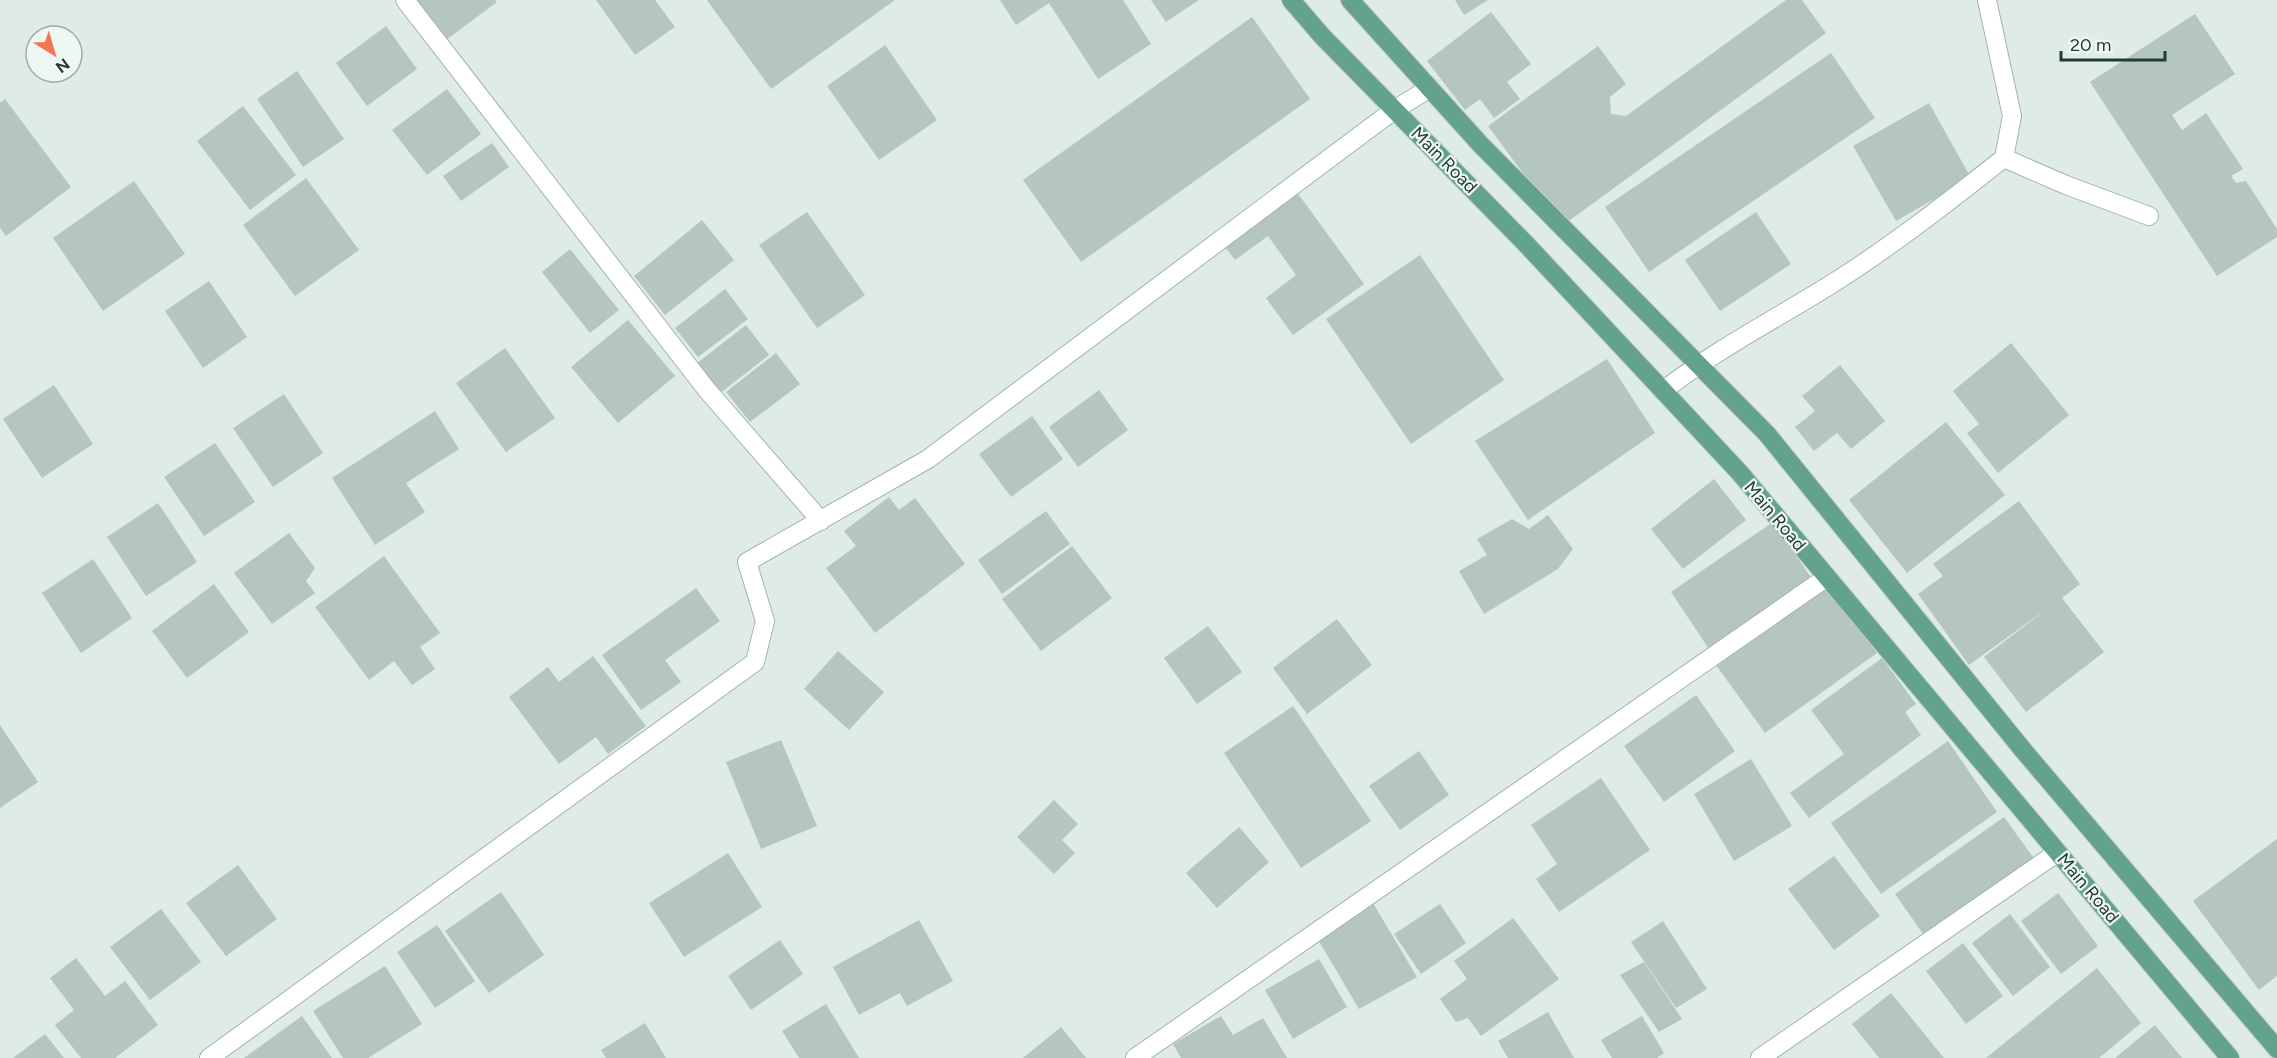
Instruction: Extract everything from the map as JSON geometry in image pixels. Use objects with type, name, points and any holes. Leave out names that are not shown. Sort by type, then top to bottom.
[{"type":"main road","name":"Main Road","points":[[1291,0],[1322,36],[1526,244],[1740,473],[2230,1058]]},
{"type":"main road","name":"Main Road","points":[[1350,0],[1481,145],[1767,434],[2023,750],[2277,1049]]},
{"type":"street","points":[[405,0],[707,390],[821,521]]},
{"type":"street","points":[[1663,391],[1697,364],[1831,284],[1930,216],[2004,158],[2012,116],[1987,0]]},
{"type":"street","points":[[209,1058],[755,662],[765,621],[747,562],[928,459],[1394,110],[1430,88]]},
{"type":"street","points":[[2004,158],[2066,185],[2150,216]]},
{"type":"street","points":[[1135,1058],[1827,577]]},
{"type":"street","points":[[1760,1058],[2058,852]]},
{"type":"building","points":[[409,0],[495,0],[497,2],[442,43]]},
{"type":"building","points":[[596,0],[655,0],[675,27],[635,55]]},
{"type":"building","points":[[707,0],[895,0],[771,89]]},
{"type":"building","points":[[1000,0],[1123,0],[1151,44],[1098,79],[1049,3],[1016,25]]},
{"type":"building","points":[[1151,0],[1199,0],[1166,22]]},
{"type":"building","points":[[1455,0],[1488,0],[1464,15]]},
{"type":"building","points":[[1786,0],[1802,0],[1826,33],[1562,226],[1488,126],[1598,46],[1626,84],[1610,97],[1611,114],[1626,116]]},
{"type":"building","points":[[1491,12],[1531,64],[1507,82],[1520,99],[1494,118],[1480,99],[1465,110],[1427,61]]},
{"type":"building","points":[[2195,14],[2235,74],[2172,115],[2182,130],[2206,113],[2243,169],[2231,176],[2236,183],[2246,181],[2277,229],[2277,237],[2217,276],[2090,82]]},
{"type":"building","points":[[1252,17],[1310,99],[1081,262],[1023,180]]},
{"type":"building","points":[[386,26],[417,69],[367,106],[336,63]]},
{"type":"building","points":[[885,45],[937,120],[879,160],[827,86]]},
{"type":"building","points":[[1831,53],[1875,118],[1649,272],[1605,207]]},
{"type":"building","points":[[297,71],[344,139],[303,167],[257,99]]},
{"type":"building","points":[[447,89],[481,134],[427,175],[392,130]]},
{"type":"building","points":[[5,99],[71,187],[6,236],[0,228],[0,103]]},
{"type":"building","points":[[1929,103],[1971,178],[1896,221],[1853,146]]},
{"type":"building","points":[[243,106],[296,175],[250,210],[197,141]]},
{"type":"building","points":[[492,143],[509,167],[461,201],[443,176]]},
{"type":"building","points":[[306,178],[359,250],[295,296],[243,225]]},
{"type":"building","points":[[134,181],[185,254],[103,311],[53,238]]},
{"type":"building","points":[[1296,191],[1364,284],[1293,335],[1266,298],[1296,275],[1268,236],[1235,260],[1223,244]]},
{"type":"building","points":[[807,212],[865,295],[817,328],[759,245]]},
{"type":"building","points":[[1756,212],[1791,264],[1720,311],[1685,260]]},
{"type":"building","points":[[702,220],[734,260],[665,315],[634,276]]},
{"type":"building","points":[[570,249],[619,310],[590,333],[542,272]]},
{"type":"building","points":[[1420,255],[1504,380],[1411,444],[1326,319]]},
{"type":"building","points":[[209,281],[247,337],[203,368],[165,311]]},
{"type":"building","points":[[725,289],[748,319],[698,357],[675,328]]},
{"type":"building","points":[[628,320],[675,376],[618,423],[571,367]]},
{"type":"building","points":[[746,325],[769,355],[719,394],[696,364]]},
{"type":"building","points":[[2011,343],[2069,415],[1998,473],[1967,433],[1979,424],[1953,391]]},
{"type":"building","points":[[505,348],[555,418],[506,452],[456,383]]},
{"type":"building","points":[[776,353],[800,384],[750,422],[726,392]]},
{"type":"building","points":[[1607,359],[1655,433],[1528,520],[1475,441]]},
{"type":"building","points":[[1840,365],[1885,421],[1851,449],[1837,433],[1814,451],[1795,427],[1815,411],[1802,396]]},
{"type":"building","points":[[54,385],[93,444],[42,478],[3,419]]},
{"type":"building","points":[[1099,390],[1128,430],[1078,467],[1049,427]]},
{"type":"building","points":[[284,394],[323,453],[273,487],[233,428]]},
{"type":"building","points":[[435,411],[459,449],[406,483],[425,512],[375,545],[332,478]]},
{"type":"building","points":[[1032,416],[1063,459],[1011,497],[979,454]]},
{"type":"building","points":[[1946,422],[2005,495],[1907,573],[1849,500]]},
{"type":"building","points":[[215,443],[255,502],[204,536],[164,477]]},
{"type":"building","points":[[1714,479],[1746,520],[1683,569],[1651,529]]},
{"type":"building","points":[[889,497],[899,510],[915,498],[965,564],[875,633],[826,568],[856,546],[844,531]]},
{"type":"building","points":[[2019,501],[2080,584],[2062,598],[2104,652],[2026,712],[1984,657],[2048,608],[1969,665],[1918,594],[1943,576],[1933,564]]},
{"type":"building","points":[[158,503],[197,562],[146,596],[107,537]]},
{"type":"building","points":[[1046,511],[1070,544],[1002,594],[978,560]]},
{"type":"building","points":[[1548,515],[1573,549],[1558,569],[1484,614],[1459,571],[1487,555],[1477,539],[1512,519],[1529,529]]},
{"type":"building","points":[[1773,522],[1814,582],[1711,652],[1671,592]]},
{"type":"building","points":[[289,533],[315,568],[306,581],[315,593],[272,624],[234,573]]},
{"type":"building","points":[[1072,546],[1112,598],[1041,651],[1002,599]]},
{"type":"building","points":[[384,556],[440,633],[420,647],[435,669],[412,685],[394,661],[369,680],[315,607]]},
{"type":"building","points":[[93,559],[132,618],[81,653],[42,593]]},
{"type":"building","points":[[214,584],[249,632],[187,678],[152,631]]},
{"type":"building","points":[[1828,584],[1877,653],[1765,733],[1716,665]]},
{"type":"building","points":[[696,588],[720,621],[665,660],[681,682],[641,710],[602,655]]},
{"type":"building","points":[[1337,619],[1372,665],[1307,714],[1273,668]]},
{"type":"building","points":[[1208,626],[1242,672],[1197,704],[1164,658]]},
{"type":"building","points":[[838,651],[884,692],[849,730],[804,689]]},
{"type":"building","points":[[593,656],[646,726],[608,754],[596,737],[559,764],[509,697],[548,667],[559,682]]},
{"type":"building","points":[[1882,658],[1916,704],[1905,712],[1921,735],[1809,818],[1790,793],[1844,754],[1811,710]]},
{"type":"building","points":[[1696,695],[1735,751],[1664,802],[1624,746]]},
{"type":"building","points":[[1293,706],[1371,821],[1301,868],[1224,753]]},
{"type":"building","points":[[0,725],[38,782],[0,808]]},
{"type":"building","points":[[781,740],[817,826],[761,849],[726,762]]},
{"type":"building","points":[[1948,741],[1997,812],[1881,894],[1831,823]]},
{"type":"building","points":[[1419,751],[1449,795],[1400,830],[1369,786]]},
{"type":"building","points":[[1751,759],[1792,826],[1734,861],[1694,794]]},
{"type":"building","points":[[1601,778],[1650,850],[1559,912],[1536,879],[1557,864],[1531,825]]},
{"type":"building","points":[[1054,800],[1078,824],[1062,840],[1075,853],[1054,874],[1017,837]]},
{"type":"building","points":[[2004,817],[2035,860],[1926,938],[1895,894]]},
{"type":"building","points":[[1239,827],[1269,862],[1217,908],[1186,873]]},
{"type":"building","points":[[2277,839],[2277,976],[2259,990],[2193,901]]},
{"type":"building","points":[[728,853],[762,907],[684,957],[649,903]]},
{"type":"building","points":[[1834,856],[1880,916],[1834,950],[1788,889]]},
{"type":"building","points":[[238,865],[277,919],[226,956],[186,903]]},
{"type":"building","points":[[501,892],[544,955],[489,993],[445,931]]},
{"type":"building","points":[[2058,893],[2098,946],[2061,974],[2021,921]]},
{"type":"building","points":[[1373,903],[1417,977],[1359,1009],[1317,938]]},
{"type":"building","points":[[1440,904],[1466,943],[1421,974],[1394,934]]},
{"type":"building","points":[[161,909],[201,962],[150,1000],[110,947]]},
{"type":"building","points":[[2010,914],[2050,967],[2013,996],[1972,943]]},
{"type":"building","points":[[1513,918],[1559,979],[1481,1036],[1468,1018],[1456,1022],[1440,999],[1467,979],[1454,961]]},
{"type":"building","points":[[919,920],[953,981],[907,1006],[900,993],[859,1015],[833,967]]},
{"type":"building","points":[[1663,921],[1707,989],[1676,1008],[1631,942]]},
{"type":"building","points":[[437,925],[475,981],[435,1008],[397,952]]},
{"type":"building","points":[[780,940],[803,974],[751,1010],[728,976]]},
{"type":"building","points":[[1963,943],[2003,996],[1966,1024],[1926,971]]},
{"type":"building","points":[[76,958],[105,996],[125,981],[158,1025],[115,1058],[81,1058],[55,1025],[74,1010],[50,978]]},
{"type":"building","points":[[1319,959],[1347,1007],[1293,1039],[1265,990]]},
{"type":"building","points":[[1644,962],[1682,1019],[1659,1032],[1620,975]]},
{"type":"building","points":[[385,966],[422,1024],[368,1058],[343,1058],[313,1011]]},
{"type":"building","points":[[2097,968],[2141,1023],[2099,1058],[1986,1058]]},
{"type":"building","points":[[1891,993],[1944,1058],[1879,1058],[1852,1024]]},
{"type":"building","points":[[826,1004],[859,1058],[799,1058],[782,1031]]},
{"type":"building","points":[[1548,1012],[1574,1058],[1508,1058],[1498,1041]]},
{"type":"building","points":[[302,1016],[332,1058],[244,1058]]},
{"type":"building","points":[[1221,1016],[1233,1035],[1263,1018],[1287,1058],[1181,1058],[1173,1044]]},
{"type":"building","points":[[1642,1016],[1664,1053],[1657,1058],[1612,1058],[1601,1040]]},
{"type":"building","points":[[645,1023],[666,1058],[606,1058],[601,1050]]},
{"type":"building","points":[[2155,1025],[2182,1058],[2115,1058]]},
{"type":"building","points":[[1061,1027],[1086,1058],[1023,1058]]},
{"type":"building","points":[[45,1034],[64,1058],[13,1058]]}]
